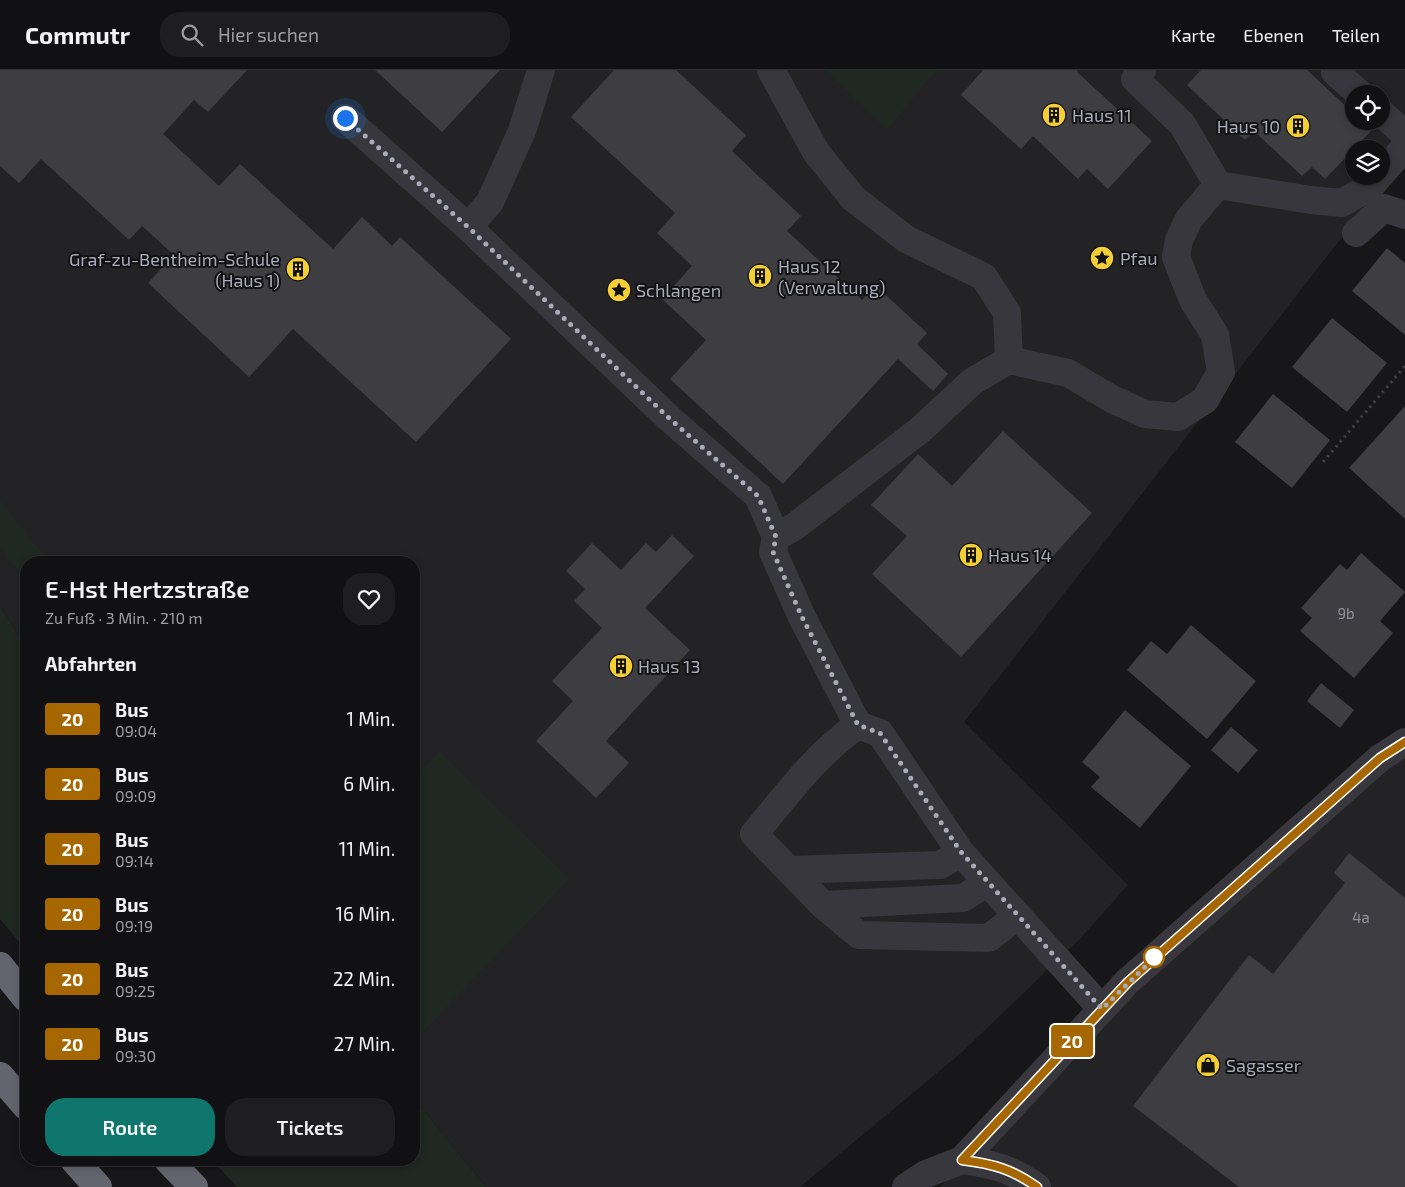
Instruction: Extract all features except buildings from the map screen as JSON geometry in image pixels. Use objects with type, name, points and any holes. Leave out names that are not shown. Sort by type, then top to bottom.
[{"type":"highway","points":[[0,966],[20,991]]},
{"type":"highway","points":[[0,1076],[20,1099]]},
{"type":"highway","points":[[79,1166],[98,1187]]},
{"type":"highway","points":[[174,1166],[194,1187]]},
{"type":"street","points":[[468,227],[490,202],[522,131],[541,70]]},
{"type":"street","points":[[771,70],[816,152],[853,198],[906,238],[984,277],[1006,313],[1009,360]]},
{"type":"street","points":[[1142,70],[1135,79],[1182,124],[1218,184],[1311,200],[1342,203],[1373,185]]},
{"type":"street","points":[[1336,72],[1350,85]]},
{"type":"street","points":[[345,118],[468,227],[670,419],[758,496],[776,537],[773,552],[802,617],[858,725],[880,733],[961,852],[1102,1009]]},
{"type":"street","points":[[1390,121],[1405,134]]},
{"type":"street","points":[[1390,164],[1405,147]]},
{"type":"street","points":[[776,537],[794,527],[920,430],[973,381],[1009,360],[1068,373],[1112,399],[1145,414],[1178,417],[1205,400],[1221,372],[1214,335],[1192,300],[1176,257],[1179,240],[1189,219],[1218,184]]},
{"type":"street","points":[[1356,233],[1384,208],[1405,215]]},
{"type":"street","points":[[858,725],[819,757],[754,834],[823,905],[859,935],[989,938],[1017,916]]},
{"type":"street","points":[[906,1187],[926,1174],[962,1160],[1102,1009],[1156,956],[1380,758],[1405,742]]},
{"type":"street","points":[[789,870],[940,865],[961,852]]},
{"type":"street","points":[[823,905],[963,898],[988,883]]},
{"type":"street","points":[[962,1160],[991,1164],[1011,1170],[1037,1187]]},
{"type":"path","points":[[1323,462],[1405,366]]},
{"type":"shaded area","points":[[0,70],[1405,70],[1405,167],[1390,178],[1390,140],[1345,140],[1345,185],[1383,185],[964,722],[1128,885],[1079,940],[961,1053],[800,1187],[486,1187],[420,1105],[420,556],[20,556],[20,638],[0,606]]},
{"type":"shaded area","points":[[825,70],[937,70],[887,130]]},
{"type":"shaded area","points":[[0,499],[44,556],[20,556],[20,574],[0,548]]},
{"type":"shaded area","points":[[0,606],[20,638],[20,943],[0,919]]},
{"type":"shaded area","points":[[439,751],[570,879],[420,1035],[420,771]]},
{"type":"shaded area","points":[[1405,759],[1405,1187],[940,1187],[1134,989],[1393,764]]},
{"type":"shaded area","points":[[420,1105],[486,1187],[237,1187],[218,1166],[420,1166]]},
{"type":"bus line","name":"20","points":[[1037,1187],[1011,1170],[991,1164],[962,1160],[1128,982],[1380,758],[1405,742]]},
{"type":"place","name":"Haus 11","points":[[1054,115]]},
{"type":"place","name":"Haus 10","points":[[1298,126]]},
{"type":"place","name":"Pfau","points":[[1102,258]]},
{"type":"place","name":"Graf-zu-Bentheim-Schule (Haus 1)","points":[[298,269]]},
{"type":"place","name":"Haus 12 (Verwaltung)","points":[[760,276]]},
{"type":"place","name":"Schlangen","points":[[619,290]]},
{"type":"place","name":"Haus 14","points":[[971,555]]},
{"type":"place","name":"Haus 13","points":[[621,666]]},
{"type":"place","name":"Sagasser","points":[[1208,1065]]},
{"type":"route","points":[[345,118],[468,227],[670,419],[758,496],[776,537],[773,552],[802,617],[858,725],[880,733],[961,852],[1102,1009],[1156,956],[1154,957]]}]
